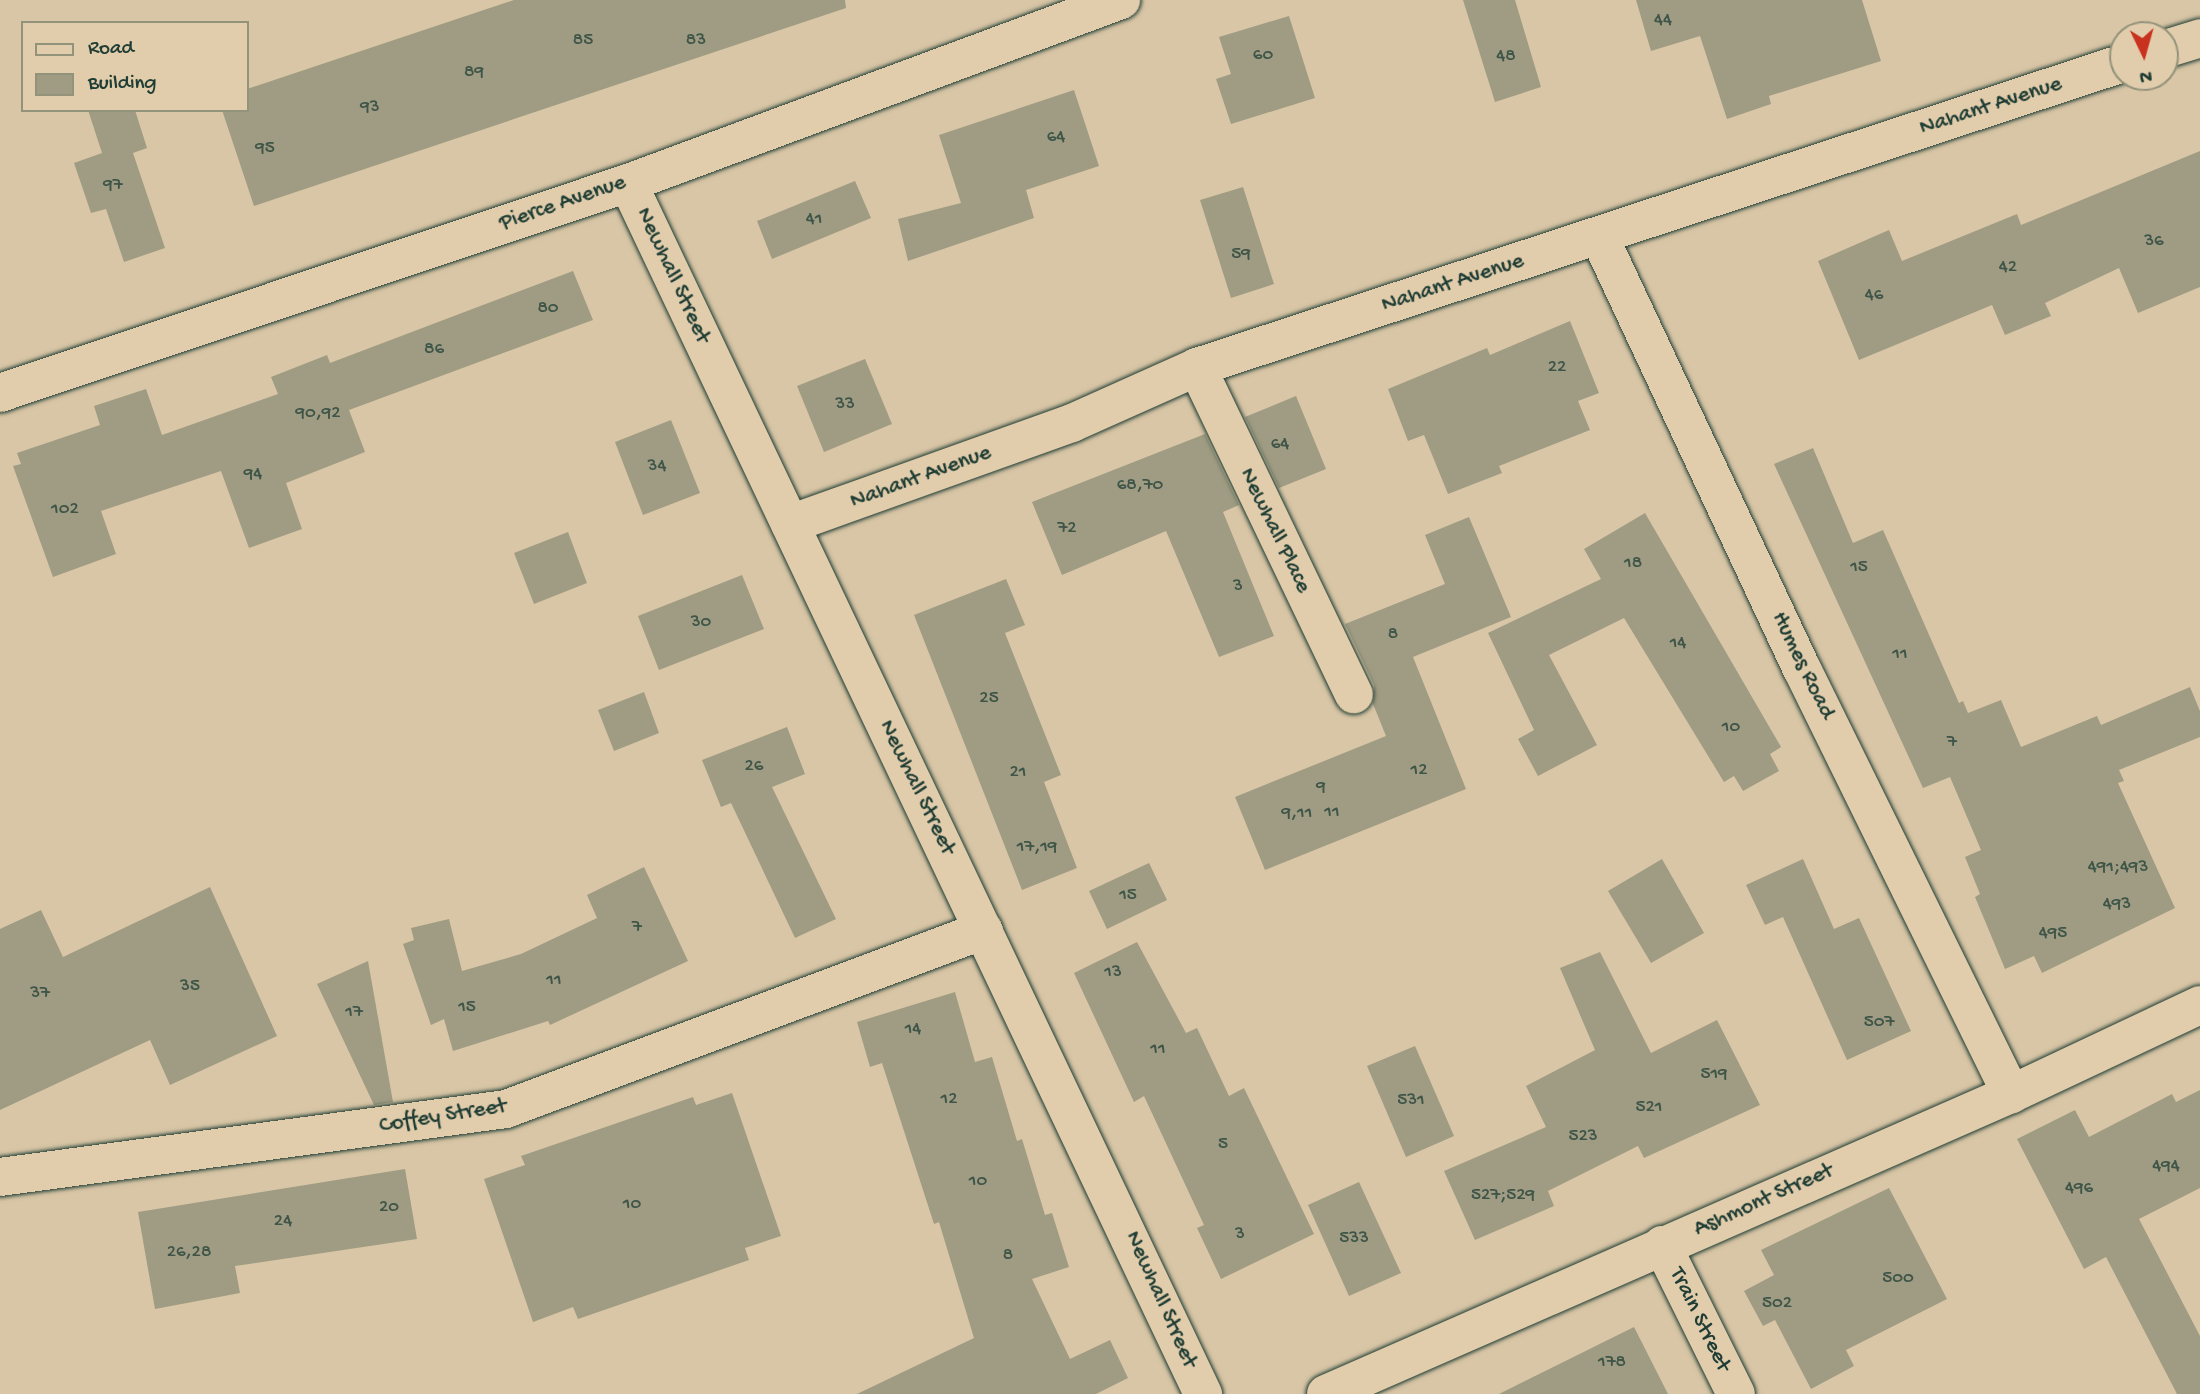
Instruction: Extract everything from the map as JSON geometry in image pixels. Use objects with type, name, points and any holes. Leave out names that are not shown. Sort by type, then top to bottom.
[{"type":"street","name":"Pierce Avenue","points":[[0,393],[628,183],[1121,0]]},
{"type":"street","points":[[2179,45],[2200,38]]},
{"type":"street","name":"Nahant Avenue","points":[[790,524],[1072,423],[1197,367],[2109,68]]},
{"type":"street","name":"Newhall Street","points":[[628,183],[1203,1394]]},
{"type":"street","name":"Humes Road","points":[[1599,236],[1802,669],[2011,1094]]},
{"type":"street","name":"Newhall Place","points":[[1197,367],[1354,694]]},
{"type":"street","name":"Coffey Street","points":[[0,1177],[506,1109],[984,930]]},
{"type":"street","name":"Ashmont Street","points":[[1326,1394],[2011,1094],[2200,1005]]},
{"type":"street","name":"Train Street","points":[[1662,1245],[1736,1394]]},
{"type":"building","points":[[514,0],[845,0],[846,8],[254,206],[223,112],[248,112],[248,89]]},
{"type":"building","points":[[1463,0],[1515,0],[1541,87],[1495,102]]},
{"type":"building","points":[[1636,0],[1862,0],[1881,61],[1769,96],[1771,104],[1727,119],[1700,36],[1651,51]]},
{"type":"building","points":[[1289,16],[1315,98],[1231,124],[1216,79],[1231,74],[1219,37]]},
{"type":"building","points":[[1074,90],[1099,166],[1026,190],[1034,218],[908,261],[898,219],[961,203],[939,135]]},
{"type":"building","points":[[89,112],[136,112],[147,148],[133,153],[165,248],[124,262],[106,209],[91,213],[74,163],[102,153]]},
{"type":"building","points":[[2200,151],[2200,287],[2138,313],[2119,268],[2045,303],[2051,316],[2005,335],[1992,305],[1859,360],[1818,261],[1889,230],[1902,261],[2017,214],[2021,225]]},
{"type":"building","points":[[855,181],[871,218],[772,259],[757,221]]},
{"type":"building","points":[[1243,187],[1274,284],[1231,298],[1200,200]]},
{"type":"building","points":[[573,271],[593,320],[349,410],[365,452],[286,483],[302,529],[249,548],[221,471],[101,511],[116,554],[53,577],[13,466],[21,464],[17,453],[100,425],[94,406],[146,389],[162,435],[278,394],[271,377],[327,355],[330,363]]},
{"type":"building","points":[[1570,321],[1599,393],[1578,401],[1590,430],[1499,466],[1502,473],[1448,494],[1424,435],[1408,441],[1388,389],[1487,348],[1490,355]]},
{"type":"building","points":[[865,359],[892,424],[824,452],[797,386]]},
{"type":"building","points":[[1296,396],[1326,469],[1279,488],[1245,417]]},
{"type":"building","points":[[671,420],[700,493],[643,515],[615,442]]},
{"type":"building","points":[[1205,434],[1239,505],[1223,512],[1274,636],[1219,657],[1166,531],[1062,575],[1032,502]]},
{"type":"building","points":[[1813,448],[1853,543],[1883,530],[1959,703],[1963,701],[1968,713],[2001,700],[2021,747],[2097,716],[2101,725],[2190,687],[2200,711],[2200,737],[2119,770],[2124,781],[2118,783],[2175,908],[2042,973],[2034,956],[2005,969],[1975,897],[1980,894],[1965,857],[1981,850],[1950,777],[1923,788],[1774,464]]},
{"type":"building","points":[[1645,513],[1781,747],[1770,754],[1779,771],[1743,791],[1734,776],[1724,782],[1624,618],[1549,655],[1597,745],[1538,776],[1518,739],[1534,730],[1488,633],[1601,579],[1584,549]]},
{"type":"building","points":[[1469,517],[1511,617],[1413,657],[1466,789],[1265,870],[1235,797],[1386,736],[1373,704],[1374,685],[1345,624],[1445,584],[1425,535]]},
{"type":"building","points":[[568,532],[587,583],[534,604],[514,553]]},
{"type":"building","points":[[742,575],[764,629],[659,670],[638,616]]},
{"type":"building","points":[[1006,579],[1025,625],[1005,633],[1061,775],[1044,782],[1077,868],[1022,890],[914,615]]},
{"type":"building","points":[[644,692],[659,733],[614,751],[598,710]]},
{"type":"building","points":[[787,727],[805,774],[772,787],[836,919],[795,938],[731,803],[721,807],[702,760]]},
{"type":"building","points":[[1662,859],[1704,933],[1651,963],[1608,891]]},
{"type":"building","points":[[1803,859],[1834,929],[1859,918],[1911,1031],[1847,1060],[1783,917],[1765,925],[1746,885]]},
{"type":"building","points":[[1149,863],[1167,900],[1107,929],[1089,891]]},
{"type":"building","points":[[644,867],[688,961],[550,1025],[548,1021],[453,1051],[444,1019],[431,1025],[403,944],[414,940],[411,928],[449,919],[462,971],[521,954],[597,918],[587,895]]},
{"type":"building","points":[[210,887],[277,1036],[170,1085],[150,1040],[0,1110],[0,929],[41,910],[63,957]]},
{"type":"building","points":[[1137,942],[1186,1033],[1197,1028],[1229,1096],[1244,1088],[1314,1234],[1221,1279],[1197,1228],[1204,1225],[1144,1096],[1134,1102],[1074,973]]},
{"type":"building","points":[[1600,952],[1651,1053],[1717,1020],[1760,1105],[1644,1158],[1638,1146],[1548,1191],[1554,1206],[1475,1240],[1444,1171],[1546,1127],[1526,1086],[1595,1050],[1560,968]]},
{"type":"building","points":[[368,961],[393,1102],[374,1105],[317,984]]},
{"type":"building","points":[[955,992],[975,1062],[992,1057],[1017,1141],[1022,1139],[1045,1215],[1052,1213],[1069,1267],[1032,1279],[1070,1359],[1110,1340],[1128,1378],[1096,1394],[857,1394],[974,1338],[939,1222],[934,1224],[882,1063],[870,1067],[857,1022]]},
{"type":"building","points":[[1415,1046],[1454,1136],[1406,1157],[1367,1066]]},
{"type":"building","points":[[2200,1090],[2200,1188],[2139,1219],[2200,1336],[2200,1394],[2177,1394],[2106,1257],[2084,1269],[2017,1139],[2075,1110],[2089,1137],[2172,1094],[2176,1102]]},
{"type":"building","points":[[732,1093],[781,1236],[745,1248],[749,1260],[578,1319],[573,1307],[533,1322],[484,1179],[525,1165],[521,1156],[693,1097],[696,1105]]},
{"type":"building","points":[[405,1169],[417,1239],[235,1266],[240,1293],[155,1309],[138,1212]]},
{"type":"building","points":[[1359,1182],[1401,1273],[1349,1296],[1308,1205]]},
{"type":"building","points":[[1889,1188],[1947,1299],[1846,1350],[1854,1366],[1811,1389],[1775,1320],[1763,1326],[1744,1291],[1774,1275],[1761,1250]]},
{"type":"building","points":[[1634,1327],[1668,1394],[1499,1394]]}]
